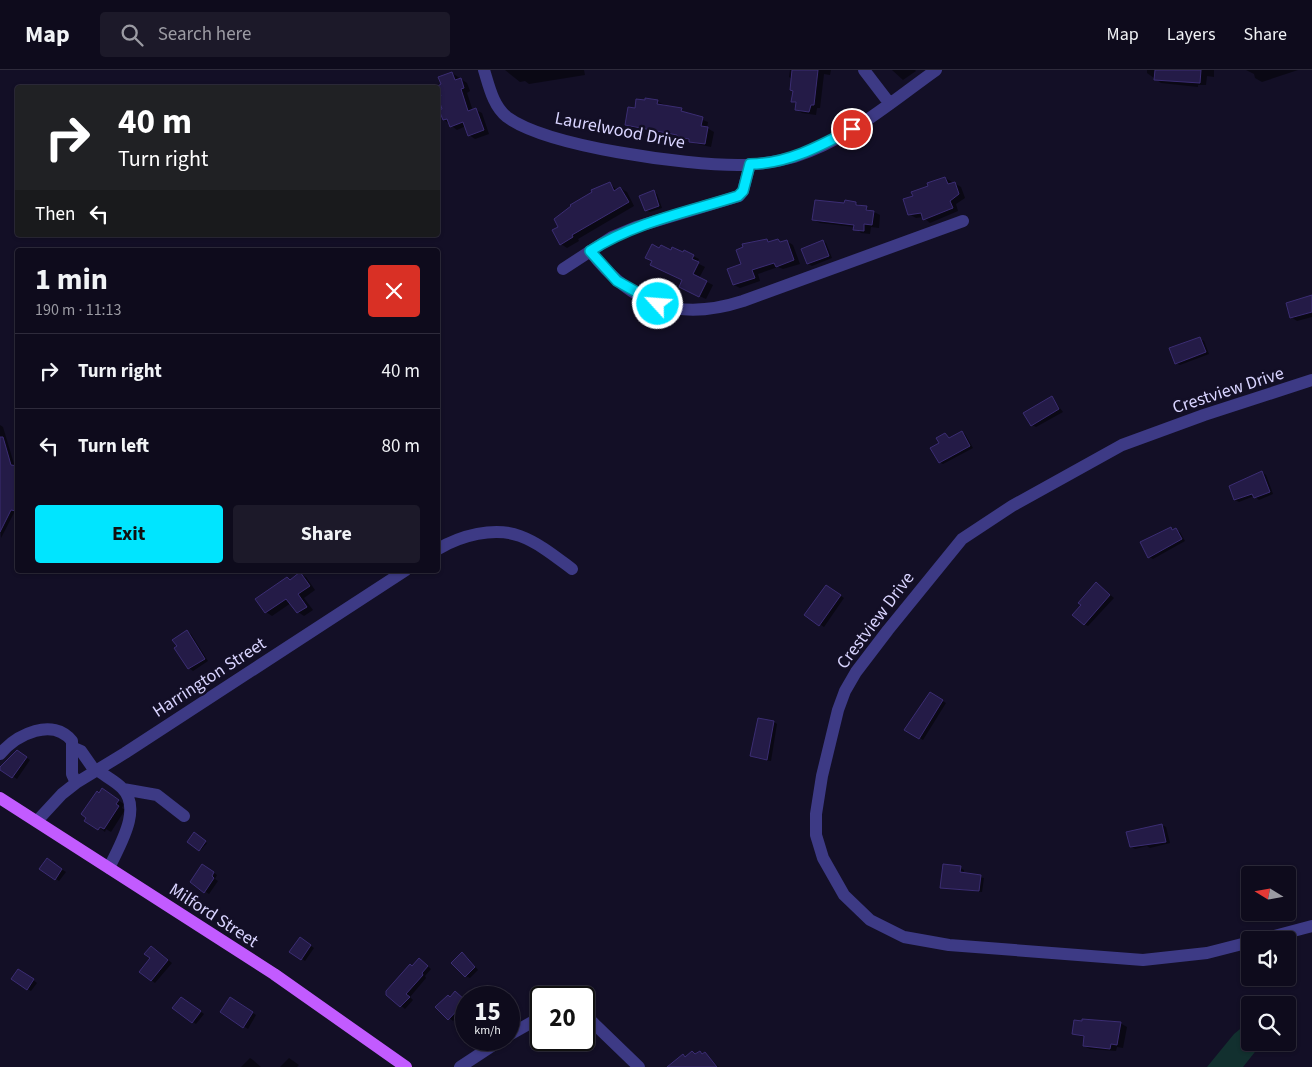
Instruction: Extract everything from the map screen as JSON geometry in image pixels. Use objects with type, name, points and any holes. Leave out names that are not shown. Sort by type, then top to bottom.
[{"type":"main road","name":"Milford Street","points":[[0,798],[274,974],[406,1067]]},
{"type":"street","name":"Laurelwood Drive","points":[[484,70],[495,102],[506,116],[521,125],[546,134],[678,162],[750,164],[764,164],[795,156],[817,147],[852,129],[936,70]]},
{"type":"street","points":[[864,70],[890,104]]},
{"type":"street","points":[[563,269],[612,237],[636,227],[738,196],[743,191],[750,164]]},
{"type":"street","points":[[590,251],[606,271],[635,293],[658,304],[679,310],[701,311],[721,308],[743,301],[963,220]]},
{"type":"street","name":"Crestview Drive","points":[[1241,944],[1207,953],[1143,960],[948,945],[904,937],[870,920],[844,895],[823,858],[816,835],[816,814],[824,767],[838,710],[845,691],[856,672],[888,630],[962,539],[1012,506],[1122,445],[1204,415],[1312,380]]},
{"type":"street","points":[[440,548],[461,537],[492,532],[519,535],[544,549],[572,569]]},
{"type":"street","name":"Harrington Street","points":[[37,821],[62,794],[76,783],[401,573]]},
{"type":"street","points":[[0,754],[16,740],[38,730],[50,728],[62,731],[72,741],[74,748],[72,774],[76,783]]},
{"type":"street","points":[[74,748],[81,750],[96,770],[123,789],[157,795],[184,816]]},
{"type":"street","points":[[109,868],[128,825],[131,806],[123,789]]},
{"type":"street","points":[[1293,931],[1312,926]]},
{"type":"street","points":[[595,1025],[639,1067]]},
{"type":"street","points":[[460,1067],[484,1051]]},
{"type":"green space","points":[[1241,1028],[1241,1051],[1256,1051],[1243,1067],[1207,1067],[1234,1034]]},
{"type":"building","points":[[792,70],[818,70],[814,105],[811,105],[809,112],[795,110],[796,102],[791,102],[793,91],[790,90]]},
{"type":"building","points":[[1155,70],[1201,70],[1200,83],[1154,80]]},
{"type":"building","points":[[452,72],[455,80],[461,78],[464,88],[461,89],[468,111],[476,108],[484,130],[468,136],[463,122],[450,127],[447,119],[443,120],[440,112],[442,109],[440,103],[441,84],[438,77]]},
{"type":"building","points":[[645,98],[658,100],[657,104],[682,108],[681,111],[703,117],[701,126],[708,127],[705,144],[689,142],[689,139],[677,137],[677,135],[625,125],[628,107],[635,108],[636,99],[645,100]]},
{"type":"building","points":[[945,177],[948,184],[955,182],[959,194],[950,201],[953,208],[923,220],[921,213],[908,215],[903,199],[913,196],[911,192],[928,186],[927,183]]},
{"type":"building","points":[[610,182],[614,191],[620,187],[629,202],[572,235],[573,237],[560,245],[552,230],[558,227],[554,219],[570,205],[592,192],[591,190]]},
{"type":"building","points":[[654,190],[659,206],[645,211],[639,196]]},
{"type":"building","points":[[815,200],[844,203],[845,200],[856,202],[856,205],[867,206],[866,210],[874,211],[872,225],[864,224],[864,231],[853,230],[854,225],[812,220]]},
{"type":"building","points":[[767,239],[768,242],[778,239],[780,242],[787,240],[794,260],[776,267],[774,263],[752,270],[755,278],[733,285],[727,269],[741,264],[736,250],[743,247],[742,244]]},
{"type":"building","points":[[823,240],[829,256],[807,264],[801,249]]},
{"type":"building","points":[[652,244],[659,248],[661,245],[671,250],[672,247],[683,252],[684,250],[694,255],[692,259],[699,262],[693,274],[707,281],[699,297],[679,287],[682,280],[650,265],[652,261],[645,258]]},
{"type":"building","points":[[1312,295],[1312,312],[1290,318],[1286,303]]},
{"type":"building","points":[[1200,337],[1206,352],[1175,364],[1169,348]]},
{"type":"building","points":[[1052,396],[1059,409],[1031,426],[1023,413]]},
{"type":"building","points":[[962,431],[970,446],[939,463],[930,448],[939,443],[936,438],[945,433],[949,438]]},
{"type":"building","points":[[0,437],[3,437],[11,465],[15,466],[15,511],[11,510],[0,532]]},
{"type":"building","points":[[1262,471],[1270,492],[1254,498],[1252,494],[1234,500],[1229,486]]},
{"type":"building","points":[[1171,527],[1172,530],[1176,528],[1182,539],[1148,558],[1140,542]]},
{"type":"building","points":[[301,573],[310,586],[298,594],[307,607],[297,613],[286,599],[265,613],[255,599],[287,577],[290,580]]},
{"type":"building","points":[[1096,582],[1110,595],[1084,625],[1072,615],[1081,605],[1078,603]]},
{"type":"building","points":[[826,585],[841,595],[819,626],[804,615]]},
{"type":"building","points":[[187,630],[205,659],[188,669],[174,648],[177,646],[172,640]]},
{"type":"building","points":[[930,692],[943,700],[919,739],[904,730]]},
{"type":"building","points":[[758,718],[774,721],[767,760],[750,756]]},
{"type":"building","points":[[17,750],[27,757],[12,778],[0,770],[0,767]]},
{"type":"building","points":[[102,788],[119,800],[116,804],[119,806],[104,829],[100,827],[98,830],[84,821],[86,818],[81,814],[97,791],[99,793]]},
{"type":"building","points":[[1162,824],[1166,842],[1130,847],[1126,832]]},
{"type":"building","points":[[194,832],[206,841],[199,851],[187,842]]},
{"type":"building","points":[[47,858],[62,869],[55,880],[39,869]]},
{"type":"building","points":[[202,864],[214,872],[212,876],[214,878],[204,893],[190,882]]},
{"type":"building","points":[[943,864],[961,866],[960,872],[981,875],[979,891],[940,888]]},
{"type":"building","points":[[300,937],[311,945],[301,960],[289,952]]},
{"type":"building","points":[[151,946],[168,960],[151,981],[139,972],[150,958],[144,954]]},
{"type":"building","points":[[462,952],[475,967],[465,977],[451,963]]},
{"type":"building","points":[[419,958],[428,966],[422,973],[423,975],[406,994],[410,997],[400,1007],[386,995],[386,991],[410,964],[412,966]]},
{"type":"building","points":[[18,969],[34,979],[27,990],[11,979]]},
{"type":"building","points":[[455,991],[455,1013],[448,1020],[435,1007],[448,995],[450,997]]},
{"type":"building","points":[[181,997],[201,1011],[192,1023],[172,1008]]},
{"type":"building","points":[[230,997],[253,1012],[243,1028],[220,1012]]},
{"type":"building","points":[[1082,1019],[1121,1022],[1117,1045],[1111,1044],[1110,1049],[1083,1046],[1084,1036],[1072,1034],[1074,1020],[1082,1021]]},
{"type":"building","points":[[692,1051],[695,1054],[700,1051],[702,1054],[705,1052],[717,1067],[667,1067],[683,1054],[685,1057]]},
{"type":"route","points":[[658,304],[635,293],[617,281],[590,251],[612,237],[636,227],[738,196],[743,191],[750,164],[764,164],[795,156],[824,144],[852,129]]}]
